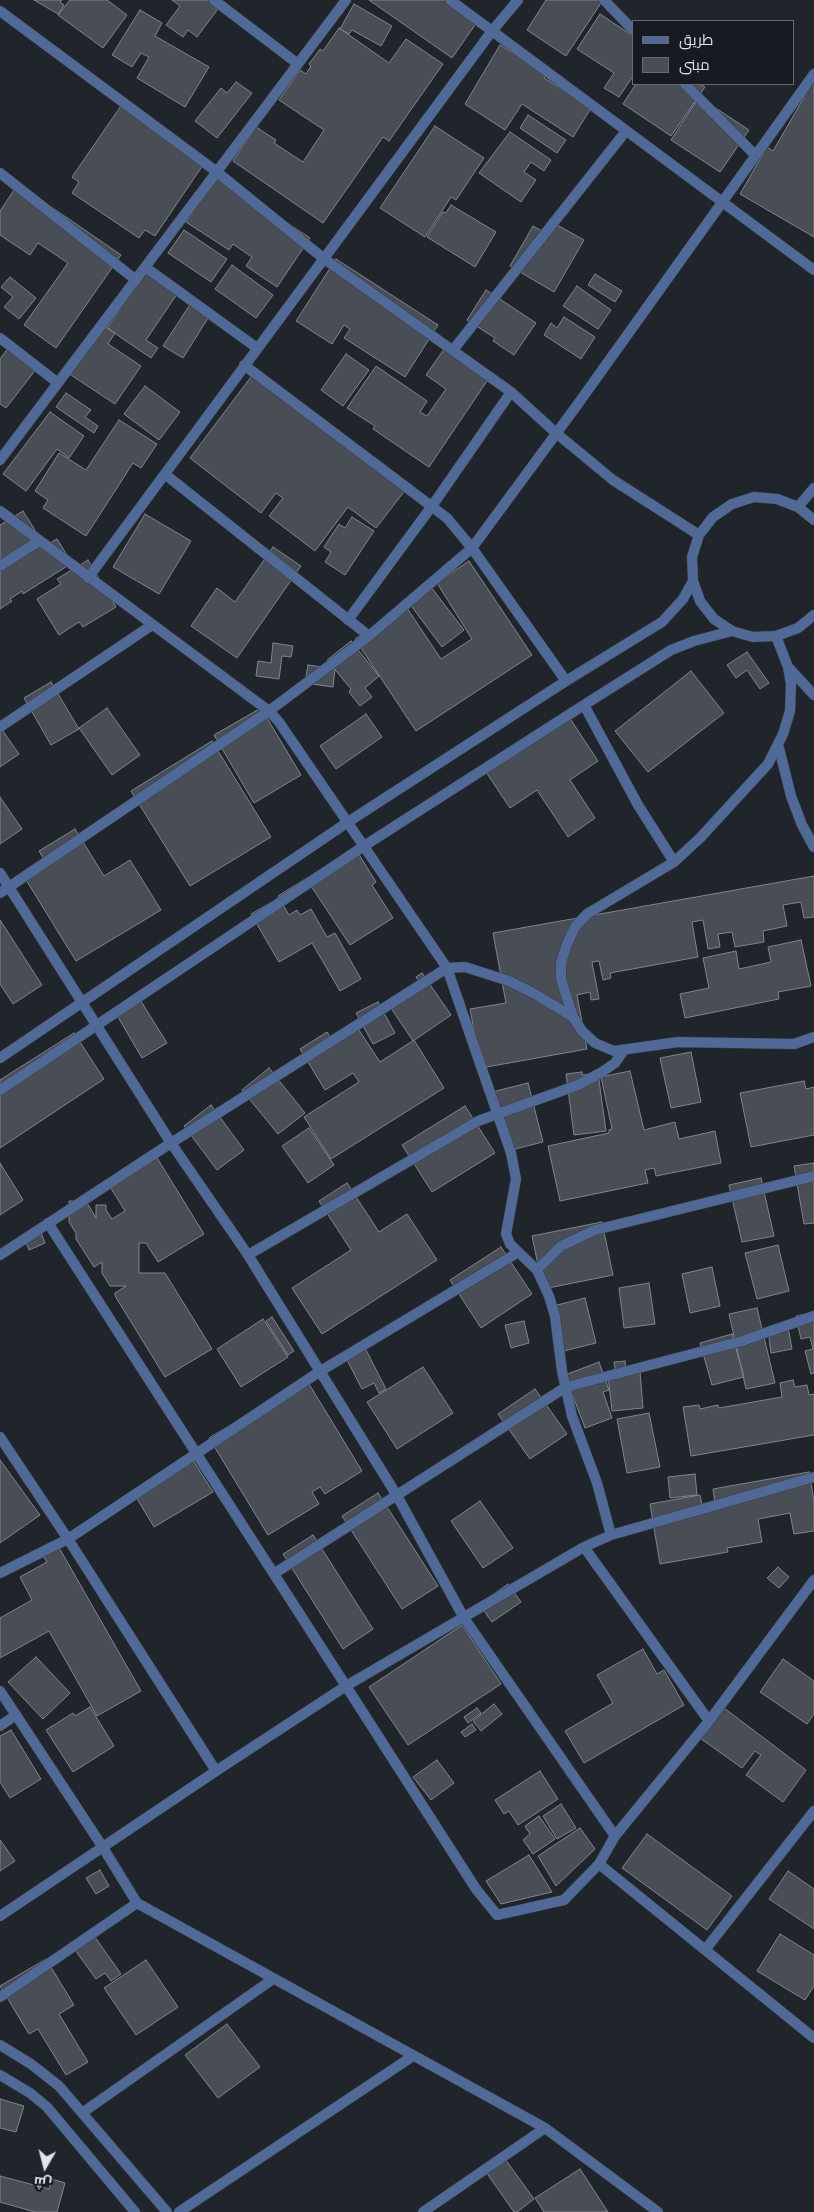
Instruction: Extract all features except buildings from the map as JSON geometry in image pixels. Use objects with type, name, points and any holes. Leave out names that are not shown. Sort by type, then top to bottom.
[{"type":"street","points":[[0,4],[3,0]]},
{"type":"street","points":[[214,0],[298,64]]},
{"type":"street","points":[[0,460],[346,0]]},
{"type":"street","points":[[450,0],[721,203],[814,270]]},
{"type":"street","points":[[88,578],[166,475],[323,258],[492,31],[518,0]]},
{"type":"street","points":[[604,0],[632,29]]},
{"type":"street","points":[[0,10],[217,172],[323,258],[511,392],[556,433],[613,480],[699,535]]},
{"type":"street","points":[[0,893],[268,711],[369,636],[472,548],[814,74]]},
{"type":"street","points":[[687,85],[755,155]]},
{"type":"street","points":[[453,350],[626,131]]},
{"type":"street","points":[[0,173],[136,280]]},
{"type":"street","points":[[145,267],[257,348]]},
{"type":"street","points":[[0,338],[58,383]]},
{"type":"street","points":[[244,365],[447,518],[472,548],[566,681]]},
{"type":"street","points":[[348,620],[432,506],[511,392]]},
{"type":"street","points":[[166,475],[369,636]]},
{"type":"street","points":[[798,507],[814,488]]},
{"type":"street","points":[[814,520],[798,507],[777,498],[754,497],[732,504],[713,517],[699,535],[692,557],[693,581],[700,602],[714,619],[732,631],[753,637],[776,636],[798,628],[814,615]]},
{"type":"street","points":[[0,511],[268,711],[279,722],[447,968],[511,1153],[516,1179],[506,1234],[510,1244],[517,1253],[537,1270],[549,1296],[555,1316],[572,1416],[597,1483],[611,1535]]},
{"type":"street","points":[[0,566],[39,541]]},
{"type":"street","points":[[0,1058],[348,822],[566,681],[662,622],[683,599],[693,581]]},
{"type":"street","points":[[0,727],[152,625]]},
{"type":"street","points":[[0,1090],[364,846],[671,650],[694,641],[732,631]]},
{"type":"street","points":[[776,636],[788,667],[791,684],[790,711],[778,744],[768,764],[700,838],[674,862],[587,914],[575,927],[566,944],[561,963],[561,980],[572,1017],[582,1031],[595,1043],[614,1051],[678,1042],[794,1044],[814,1037]]},
{"type":"street","points":[[788,667],[814,695]]},
{"type":"street","points":[[584,705],[638,805],[674,862]]},
{"type":"street","points":[[778,744],[791,796],[802,825],[814,847]]},
{"type":"street","points":[[0,873],[171,1142],[248,1255],[396,1494],[464,1618],[615,1836]]},
{"type":"street","points":[[0,1255],[171,1142],[447,968],[465,967],[509,981],[535,994],[572,1017]]},
{"type":"street","points":[[248,1255],[478,1121],[578,1085],[602,1072],[615,1062],[624,1050]]},
{"type":"street","points":[[537,1270],[562,1246],[595,1230],[814,1176]]},
{"type":"street","points":[[48,1224],[275,1573],[476,1889],[497,1915],[564,1900],[599,1864],[615,1836],[709,1721],[814,1580]]},
{"type":"street","points":[[0,1573],[68,1538],[319,1372],[517,1253]]},
{"type":"street","points":[[275,1573],[566,1387],[742,1341],[814,1316]]},
{"type":"street","points":[[0,1437],[68,1538],[216,1771]]},
{"type":"street","points":[[0,1916],[102,1846],[346,1686],[584,1547],[611,1535],[814,1477]]},
{"type":"street","points":[[584,1547],[709,1721]]},
{"type":"street","points":[[0,1691],[102,1846],[137,1903],[545,2128],[657,2212]]},
{"type":"street","points":[[0,1726],[16,1715]]},
{"type":"street","points":[[705,1950],[814,1811]]},
{"type":"street","points":[[599,1864],[813,2035]]},
{"type":"street","points":[[0,1997],[137,1903]]},
{"type":"street","points":[[82,2113],[273,1979]]},
{"type":"street","points":[[0,2045],[31,2064],[59,2086],[167,2212]]},
{"type":"street","points":[[179,2212],[413,2056]]},
{"type":"street","points":[[0,2075],[30,2093],[47,2107],[135,2212]]},
{"type":"street","points":[[423,2212],[545,2128]]}]
